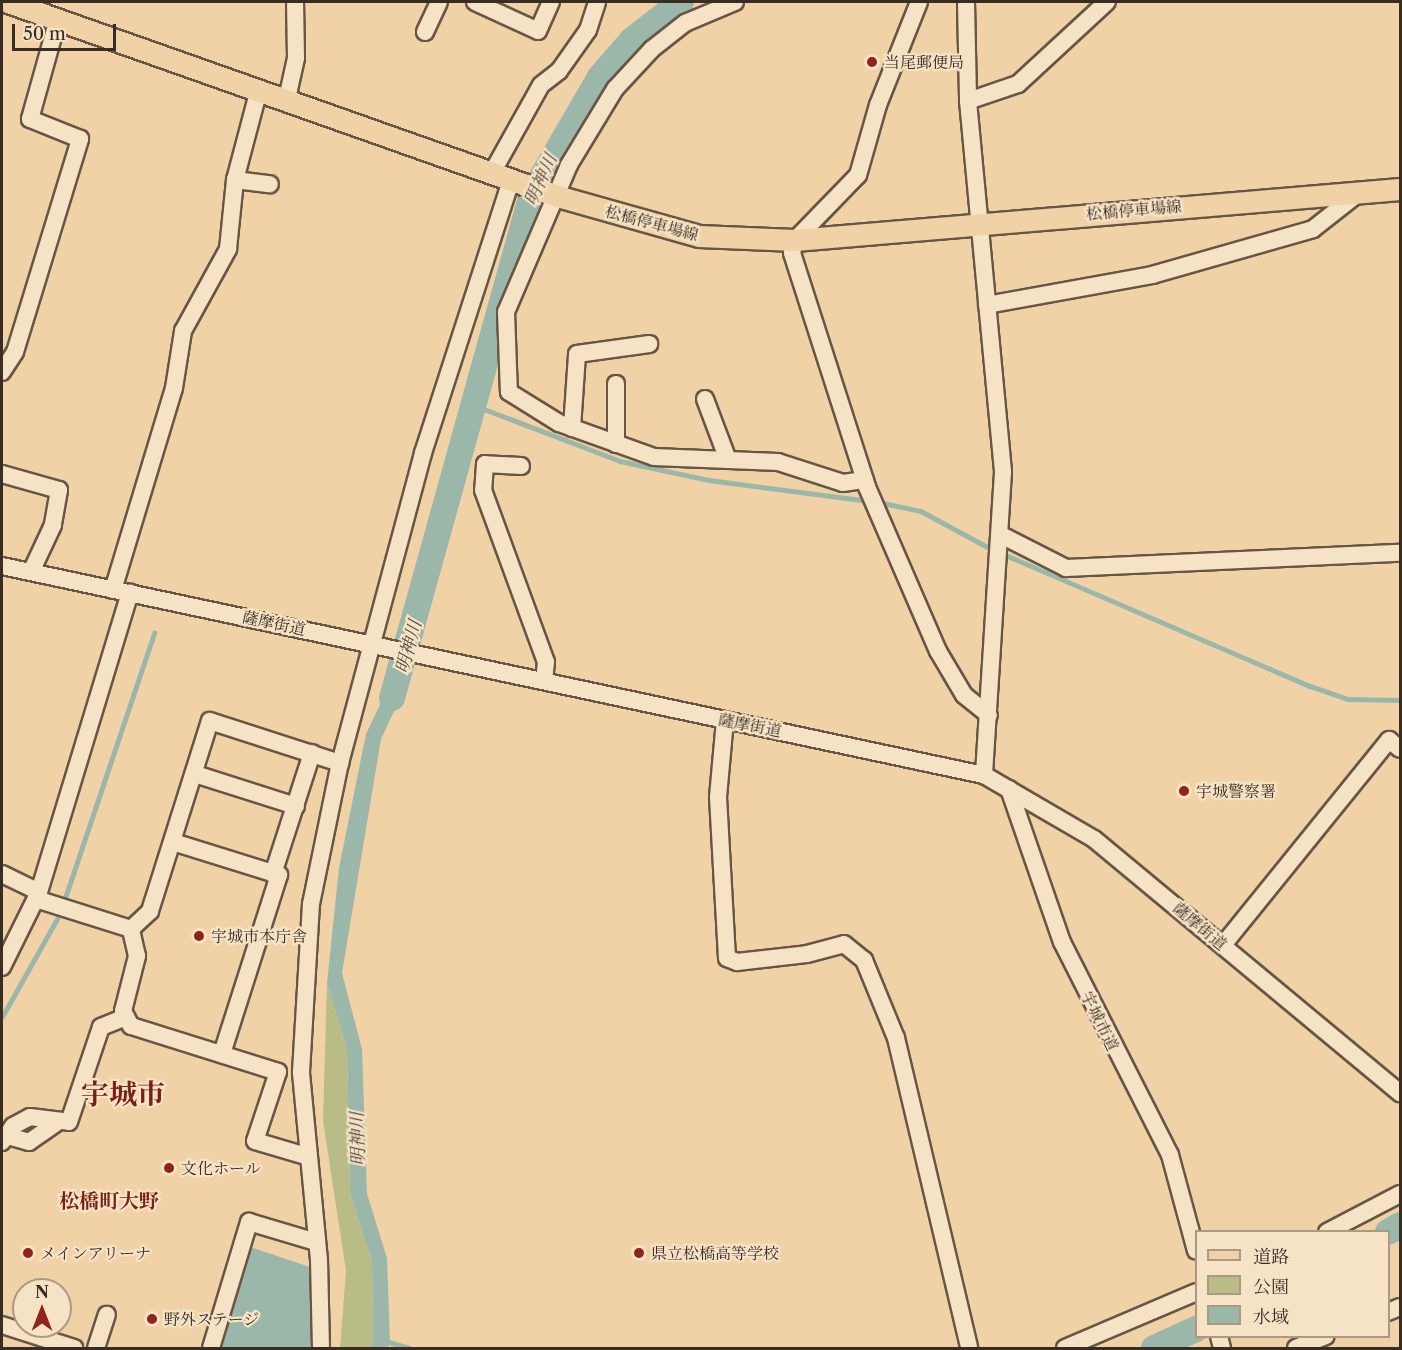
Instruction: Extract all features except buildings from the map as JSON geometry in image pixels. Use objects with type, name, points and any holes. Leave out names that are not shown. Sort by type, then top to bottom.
[{"type":"main road","name":"松橋停車場線","points":[[8,2],[552,194],[699,236],[795,240],[1401,189]]},
{"type":"street","points":[[287,99],[296,58],[295,2]]},
{"type":"street","points":[[425,32],[439,2]]},
{"type":"street","points":[[475,2],[538,31],[551,2]]},
{"type":"street","points":[[321,1348],[316,1242],[306,1156],[301,1072],[303,972],[340,763],[378,644],[423,453],[509,178],[541,85],[559,71],[588,30],[597,2]]},
{"type":"street","points":[[735,2],[685,23],[615,89],[552,194],[506,312],[509,392],[572,428],[654,457],[778,462],[843,483],[866,484]]},
{"type":"street","points":[[918,2],[858,175],[795,240],[792,253],[866,484],[891,535],[938,651],[964,695],[989,715]]},
{"type":"street","points":[[966,2],[968,101],[1003,472],[1000,586],[984,775]]},
{"type":"street","points":[[968,101],[1018,84],[1107,2]]},
{"type":"street","points":[[2,372],[15,352],[80,139],[30,119],[58,19]]},
{"type":"street","points":[[2,967],[42,898],[174,388],[183,331],[228,249],[235,180],[259,89]]},
{"type":"street","points":[[235,180],[270,184]]},
{"type":"street","points":[[987,305],[1152,275],[1313,229],[1360,192]]},
{"type":"street","points":[[572,428],[577,354],[649,344]]},
{"type":"street","points":[[616,384],[616,444]]},
{"type":"street","points":[[705,399],[728,460]]},
{"type":"street","points":[[521,466],[485,464],[483,490],[546,662],[544,681]]},
{"type":"street","points":[[2,474],[59,490],[52,525],[31,572]]},
{"type":"street","points":[[1002,540],[1066,568],[1401,553]]},
{"type":"street","name":"薩摩街道","points":[[2,566],[378,644],[984,775],[1094,839],[1401,1092]]},
{"type":"street","points":[[725,720],[718,797],[727,958],[737,962],[807,954],[844,944],[864,960],[896,1038],[969,1348]]},
{"type":"street","points":[[130,929],[150,911],[210,721],[340,763]]},
{"type":"street","points":[[1223,945],[1389,740],[1401,748]]},
{"type":"street","points":[[273,874],[312,753]]},
{"type":"street","points":[[195,774],[296,806]]},
{"type":"street","name":"宇城市道","points":[[1009,789],[1062,942],[1170,1155],[1195,1244]]},
{"type":"street","points":[[173,842],[279,875],[222,1054]]},
{"type":"street","points":[[2,874],[42,898],[130,929]]},
{"type":"street","points":[[123,1018],[137,956],[130,929]]},
{"type":"street","points":[[123,1018],[131,1026],[278,1072],[255,1141],[306,1156]]},
{"type":"street","points":[[6,1130],[29,1142],[56,1124],[74,1116],[101,1027],[123,1018]]},
{"type":"street","points":[[6,1130],[30,1117],[56,1124]]},
{"type":"street","points":[[1331,1230],[1401,1194]]},
{"type":"street","points":[[211,1348],[249,1222],[316,1242]]},
{"type":"street","points":[[1065,1348],[1195,1293]]},
{"type":"street","points":[[96,1348],[107,1315]]},
{"type":"street","points":[[2,1325],[74,1348]]},
{"type":"street","points":[[1296,1348],[1321,1338]]},
{"type":"green space","points":[[327,983],[347,1050],[350,1193],[372,1262],[373,1348],[340,1348],[346,1271],[323,1121]]},
{"type":"water","points":[[399,665],[413,671],[381,739],[342,973],[362,1049],[367,1194],[387,1258],[390,1341],[388,1348],[373,1348],[372,1262],[350,1193],[347,1050],[327,983],[339,868],[366,734]]},
{"type":"water","points":[[250,1247],[310,1267],[313,1348],[216,1348]]},
{"type":"waterway","name":"明神川","points":[[392,698],[532,194],[600,77],[632,40],[681,2]]},
{"type":"waterway","points":[[471,404],[620,461],[709,480],[869,501]]},
{"type":"waterway","points":[[878,502],[921,511],[993,550]]},
{"type":"waterway","points":[[1001,553],[1310,686],[1348,699],[1400,700]]},
{"type":"waterway","points":[[63,904],[154,633]]},
{"type":"waterway","points":[[2,1017],[61,912]]},
{"type":"waterway","points":[[1390,1231],[1400,1225]]},
{"type":"waterway","points":[[1154,1348],[1195,1329]]},
{"type":"waterway","points":[[385,1341],[409,1348]]},
{"type":"place","name":"当尾郵便局","points":[[872,62]]},
{"type":"place","name":"宇城警察署","points":[[1184,791]]},
{"type":"place","name":"宇城市本庁舎","points":[[199,936]]},
{"type":"place","name":"文化ホール","points":[[169,1168]]},
{"type":"place","name":"メインアリーナ","points":[[28,1253]]},
{"type":"place","name":"県立松橋高等学校","points":[[639,1253]]},
{"type":"place","name":"野外ステージ","points":[[152,1319]]},
{"type":"district","name":"宇城市","points":[[123,1094]]},
{"type":"district","name":"松橋町大野","points":[[109,1201]]}]
